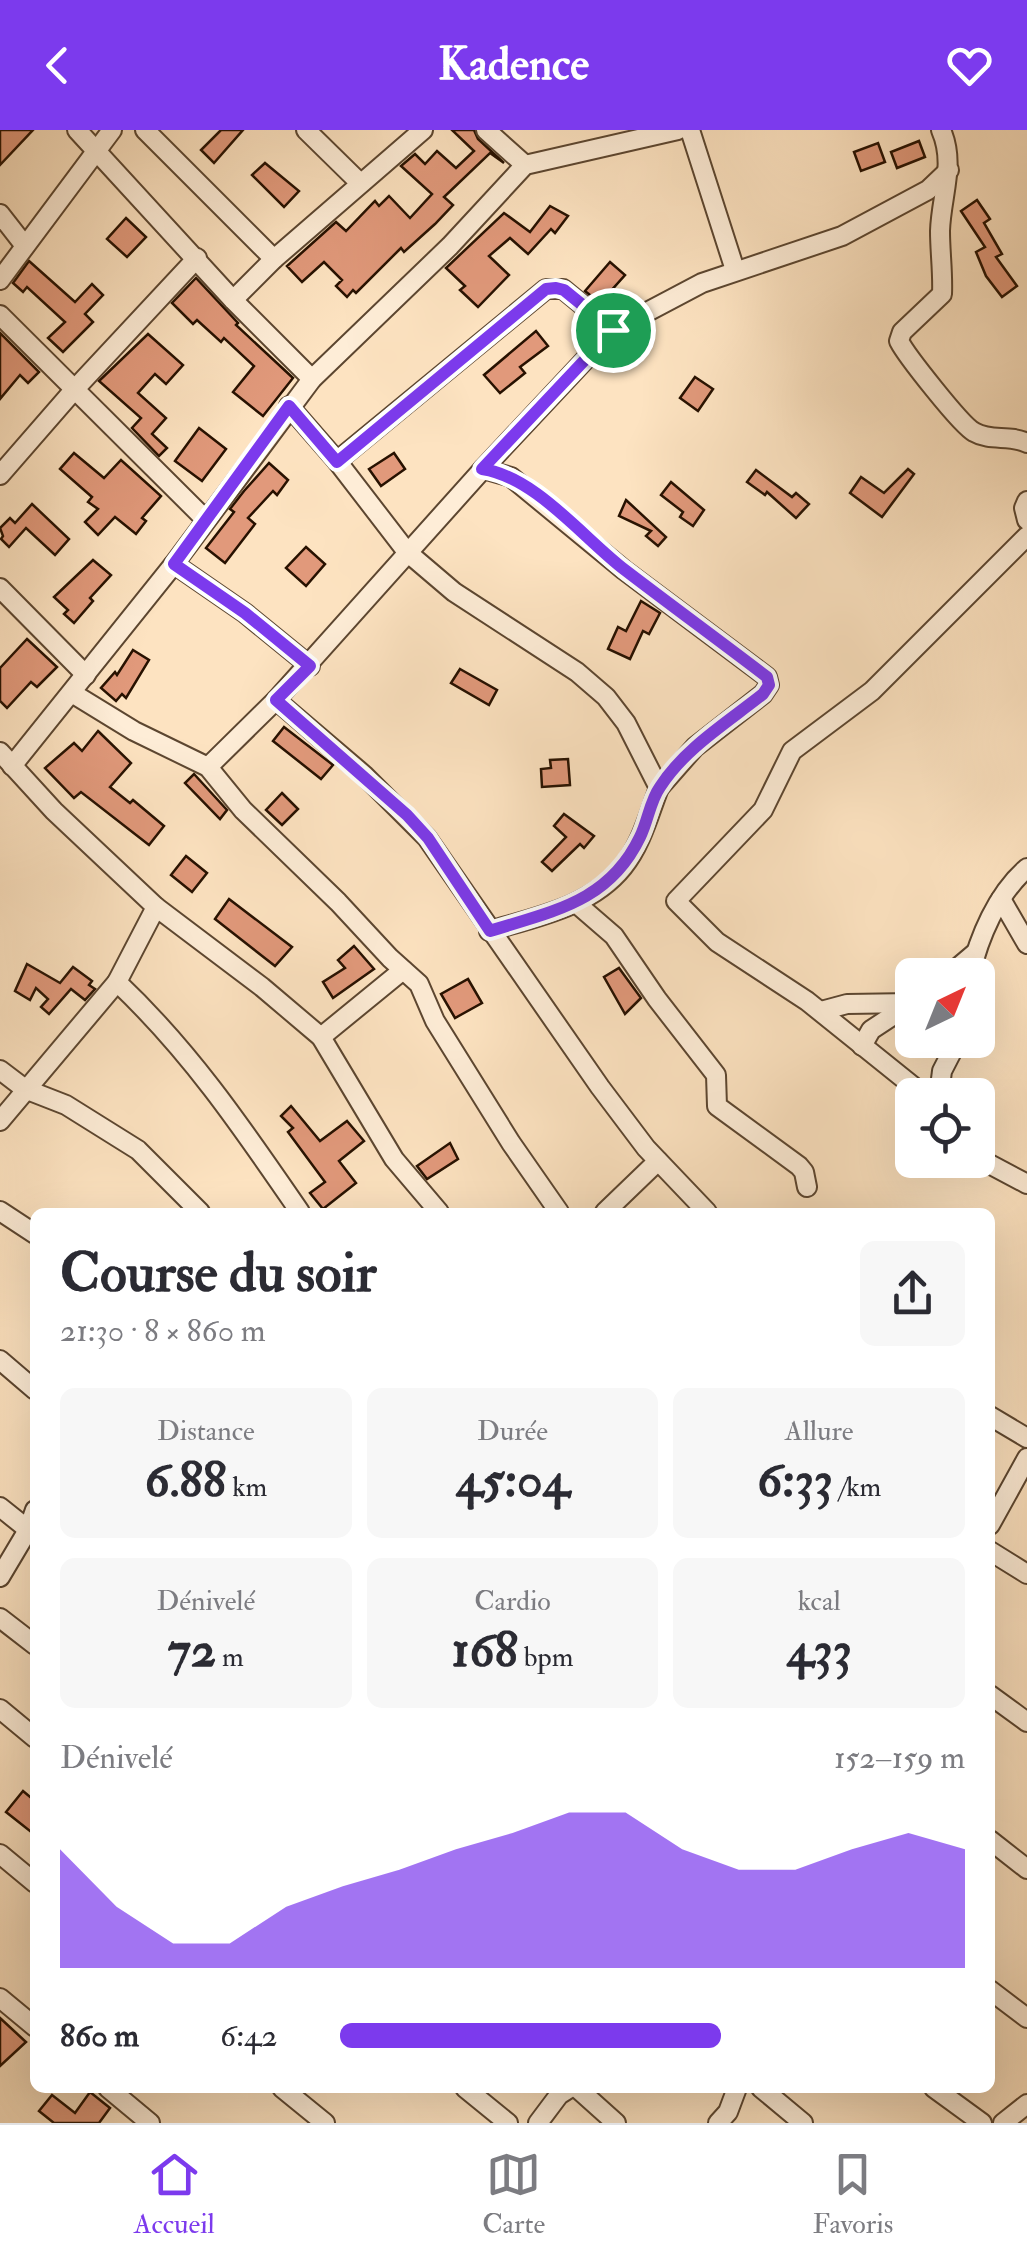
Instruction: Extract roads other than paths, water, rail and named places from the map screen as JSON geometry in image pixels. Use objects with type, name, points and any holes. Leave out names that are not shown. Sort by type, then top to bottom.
[{"type":"street","points":[[77,130],[233,300],[312,378]]},
{"type":"street","points":[[0,280],[112,130]]},
{"type":"street","points":[[145,130],[274,259]]},
{"type":"street","points":[[306,130],[360,183]]},
{"type":"street","points":[[486,130],[525,165]]},
{"type":"street","points":[[436,1208],[394,1159],[320,1037],[156,906],[54,811],[6,759],[86,675],[312,378],[450,246],[525,165],[678,130]]},
{"type":"street","points":[[690,130],[735,270]]},
{"type":"street","points":[[941,130],[949,170],[940,226],[942,294],[902,332],[899,341],[959,420],[973,432],[990,438],[1014,437],[1027,443]]},
{"type":"street","points":[[233,300],[414,133]]},
{"type":"street","points":[[208,767],[310,666],[407,552],[613,330],[702,283],[842,236],[928,190],[949,170]]},
{"type":"street","points":[[0,214],[24,246]]},
{"type":"street","points":[[0,475],[196,258]]},
{"type":"street","points":[[337,462],[546,289],[564,290],[613,330]]},
{"type":"street","points":[[0,315],[205,519]]},
{"type":"street","points":[[289,406],[407,552],[454,592],[576,672],[606,698],[626,723],[659,788]]},
{"type":"street","points":[[482,469],[497,471],[521,484],[624,570],[767,677],[769,685],[696,747],[659,788],[641,836],[623,868],[577,904],[490,931]]},
{"type":"street","points":[[1027,501],[1027,520]]},
{"type":"street","points":[[902,1078],[821,1011],[716,942],[678,906],[676,898],[763,810],[792,751],[872,691],[1027,536]]},
{"type":"street","points":[[174,564],[245,613],[310,666]]},
{"type":"street","points":[[0,588],[86,675]]},
{"type":"street","points":[[72,692],[134,731],[208,767],[242,810],[419,984],[435,1021],[556,1208]]},
{"type":"street","points":[[276,700],[428,838],[600,1087],[658,1161],[703,1208]]},
{"type":"street","points":[[971,958],[1010,882],[1027,868]]},
{"type":"street","points":[[1001,899],[1027,944]]},
{"type":"street","points":[[577,904],[614,936],[716,1076],[717,1106],[799,1166],[807,1187]]},
{"type":"street","points":[[0,1121],[117,982],[156,906]]},
{"type":"street","points":[[974,958],[976,951]]},
{"type":"street","points":[[320,1037],[403,970]]},
{"type":"street","points":[[117,982],[215,1088],[297,1208]]},
{"type":"street","points":[[821,1011],[847,1004],[895,1003]]},
{"type":"street","points":[[862,1046],[871,1030],[895,1014]]},
{"type":"street","points":[[0,1070],[25,1089],[66,1105],[138,1150],[196,1208]]},
{"type":"street","points":[[608,1208],[658,1161]]},
{"type":"street","points":[[995,1167],[1027,1184]]},
{"type":"street","points":[[0,1212],[30,1231]]},
{"type":"street","points":[[0,1360],[30,1386]]},
{"type":"street","points":[[995,1419],[1027,1438]]},
{"type":"street","points":[[995,1515],[1027,1458]]},
{"type":"street","points":[[0,1507],[30,1531]]},
{"type":"street","points":[[0,1577],[30,1536]]},
{"type":"street","points":[[995,1553],[1027,1574]]},
{"type":"street","points":[[0,1618],[30,1641]]},
{"type":"street","points":[[995,1699],[1027,1722]]},
{"type":"street","points":[[0,1709],[30,1734]]},
{"type":"street","points":[[995,1844],[1027,1869]]},
{"type":"street","points":[[0,1854],[30,1879]]},
{"type":"street","points":[[995,1994],[1027,2018]]},
{"type":"street","points":[[0,1998],[30,2022]]},
{"type":"street","points":[[116,2093],[150,2123]]},
{"type":"street","points":[[288,2093],[325,2123]]},
{"type":"street","points":[[472,2093],[508,2123]]},
{"type":"street","points":[[538,2123],[563,2093]]},
{"type":"street","points":[[580,2093],[616,2123]]},
{"type":"street","points":[[718,2123],[728,2112],[735,2093]]},
{"type":"street","points":[[767,2093],[804,2123]]},
{"type":"street","points":[[941,2093],[982,2123]]},
{"type":"street","points":[[1003,2123],[1027,2104]]}]
